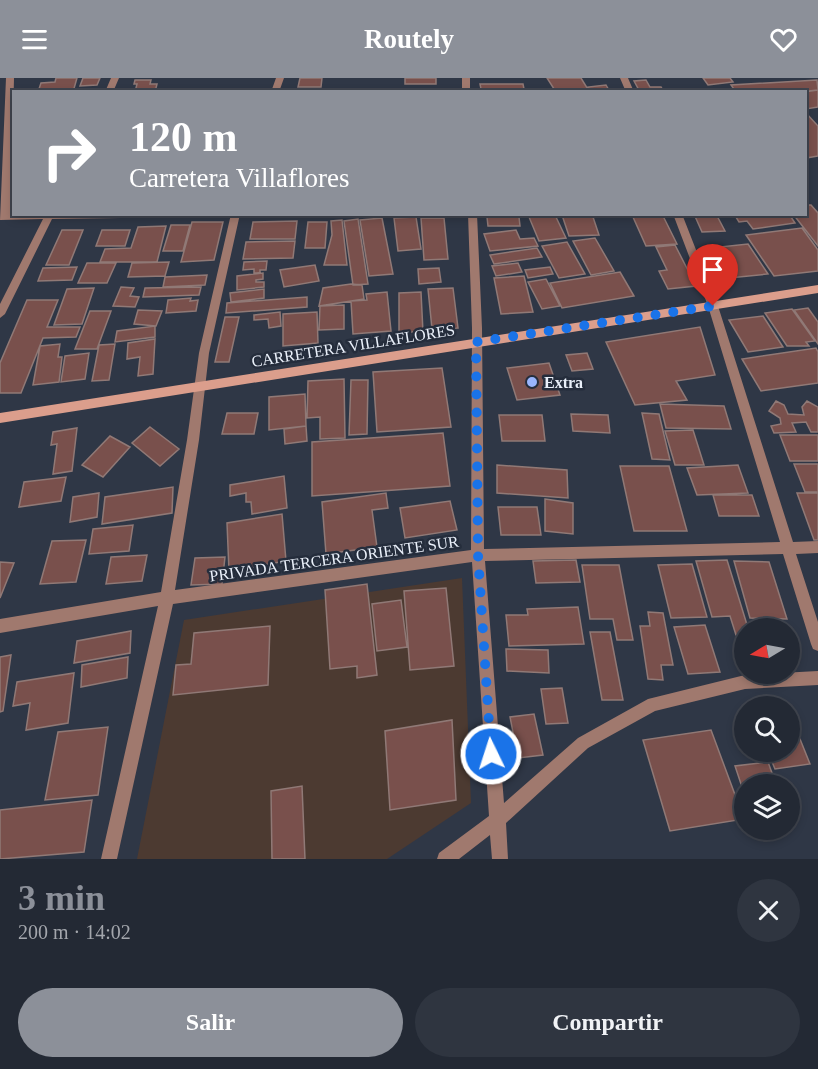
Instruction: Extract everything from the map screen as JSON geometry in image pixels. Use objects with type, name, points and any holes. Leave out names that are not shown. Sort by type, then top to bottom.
[{"type":"main road","name":"CARRETERA VILLAFLORES","points":[[0,418],[818,289]]},
{"type":"street","points":[[0,314],[49,216],[3,217],[10,78]]},
{"type":"street","points":[[109,859],[167,598],[204,353],[236,216]]},
{"type":"street","points":[[471,216],[476,342],[478,555],[500,859]]},
{"type":"street","points":[[678,216],[713,306],[818,644]]},
{"type":"street","name":"PRIVADA TERCERA ORIENTE SUR","points":[[0,626],[167,598],[478,555],[787,546],[818,548]]},
{"type":"street","points":[[445,859],[496,820],[583,743],[653,704],[745,682],[818,678]]},
{"type":"shaded area","points":[[462,578],[471,803],[387,859],[137,859],[184,620]]},
{"type":"building","points":[[56,78],[77,78],[74,90],[39,90],[41,83],[55,82]]},
{"type":"building","points":[[83,78],[100,78],[97,85],[80,86]]},
{"type":"building","points":[[300,78],[322,78],[321,87],[298,87]]},
{"type":"building","points":[[405,78],[436,78],[436,84],[405,84]]},
{"type":"building","points":[[547,78],[581,78],[588,90],[555,90]]},
{"type":"building","points":[[703,78],[730,78],[733,82],[708,85]]},
{"type":"building","points":[[135,80],[151,80],[150,84],[157,84],[156,90],[136,90],[137,84],[134,84]]},
{"type":"building","points":[[646,80],[650,87],[661,87],[663,90],[639,90],[634,81]]},
{"type":"building","points":[[817,80],[818,90],[735,90],[731,85]]},
{"type":"building","points":[[480,84],[523,84],[524,89],[481,89]]},
{"type":"building","points":[[606,85],[609,90],[590,90],[588,87]]},
{"type":"building","points":[[818,90],[818,107],[807,109],[807,92]]},
{"type":"building","points":[[807,114],[818,126],[818,156],[807,158]]},
{"type":"building","points":[[807,205],[811,205],[818,213],[818,246],[795,216],[807,216]]},
{"type":"building","points":[[555,216],[566,238],[539,241],[529,217]]},
{"type":"building","points":[[562,216],[593,216],[599,235],[569,236]]},
{"type":"building","points":[[663,216],[677,244],[646,246],[633,217]]},
{"type":"building","points":[[695,216],[717,216],[725,231],[702,232]]},
{"type":"building","points":[[735,216],[790,216],[795,223],[753,229],[747,221],[739,222]]},
{"type":"building","points":[[416,217],[421,249],[398,251],[394,218]]},
{"type":"building","points":[[487,217],[519,217],[520,226],[488,226]]},
{"type":"building","points":[[382,218],[393,274],[369,276],[360,220]]},
{"type":"building","points":[[421,218],[444,218],[448,259],[424,260]]},
{"type":"building","points":[[358,219],[368,284],[353,285],[344,221]]},
{"type":"building","points":[[342,220],[347,265],[324,265],[332,235],[331,221]]},
{"type":"building","points":[[297,221],[295,239],[250,239],[253,222]]},
{"type":"building","points":[[192,222],[223,222],[214,260],[181,262]]},
{"type":"building","points":[[308,222],[327,222],[325,248],[305,248]]},
{"type":"building","points":[[171,225],[190,225],[183,251],[163,251]]},
{"type":"building","points":[[166,226],[157,262],[100,262],[105,249],[131,248],[138,227]]},
{"type":"building","points":[[802,228],[818,250],[818,271],[774,276],[746,235]]},
{"type":"building","points":[[62,230],[83,230],[69,265],[46,265]]},
{"type":"building","points":[[102,230],[130,230],[125,246],[96,246]]},
{"type":"building","points":[[516,230],[520,239],[534,238],[538,246],[490,251],[484,234]]},
{"type":"building","points":[[595,238],[614,271],[591,275],[573,241]]},
{"type":"building","points":[[295,241],[293,258],[243,259],[246,242]]},
{"type":"building","points":[[567,242],[585,274],[559,278],[542,246]]},
{"type":"building","points":[[748,244],[768,274],[729,278],[710,248]]},
{"type":"building","points":[[675,245],[696,286],[668,289],[659,271],[667,270],[656,247]]},
{"type":"building","points":[[537,248],[542,257],[494,264],[490,255]]},
{"type":"building","points":[[267,261],[266,270],[260,270],[260,273],[254,273],[254,269],[243,270],[244,262]]},
{"type":"building","points":[[169,262],[165,276],[128,277],[132,263]]},
{"type":"building","points":[[87,263],[116,263],[107,283],[78,283]]},
{"type":"building","points":[[518,263],[522,272],[496,276],[492,266]]},
{"type":"building","points":[[315,265],[319,281],[284,287],[280,270]]},
{"type":"building","points":[[77,267],[72,280],[38,281],[43,268]]},
{"type":"building","points":[[550,267],[553,274],[528,278],[525,270]]},
{"type":"building","points":[[439,268],[441,282],[419,284],[418,269]]},
{"type":"building","points":[[620,272],[634,296],[562,308],[550,283]]},
{"type":"building","points":[[263,273],[263,279],[256,280],[256,282],[264,282],[264,287],[237,290],[237,276]]},
{"type":"building","points":[[207,275],[205,285],[163,287],[165,277]]},
{"type":"building","points":[[524,276],[533,312],[501,314],[494,278]]},
{"type":"building","points":[[546,279],[560,306],[542,309],[528,282]]},
{"type":"building","points":[[351,284],[362,285],[364,299],[319,306],[323,288]]},
{"type":"building","points":[[121,287],[134,288],[130,296],[139,297],[135,307],[113,306]]},
{"type":"building","points":[[201,287],[199,295],[143,297],[145,288]]},
{"type":"building","points":[[94,288],[82,324],[54,325],[67,289]]},
{"type":"building","points":[[453,288],[458,328],[432,329],[428,289]]},
{"type":"building","points":[[264,289],[264,298],[231,302],[230,293]]},
{"type":"building","points":[[387,292],[391,331],[353,334],[351,301],[367,300],[366,294]]},
{"type":"building","points":[[421,292],[423,332],[399,332],[399,293]]},
{"type":"building","points":[[307,297],[307,307],[226,313],[227,303]]},
{"type":"building","points":[[191,298],[190,301],[198,300],[196,311],[166,313],[168,300]]},
{"type":"building","points":[[27,300],[58,300],[47,327],[80,327],[76,337],[43,338],[21,393],[0,393],[0,363]]},
{"type":"building","points":[[344,305],[344,329],[319,330],[320,306]]},
{"type":"building","points":[[808,308],[818,322],[818,344],[794,310]]},
{"type":"building","points":[[792,309],[815,341],[806,342],[809,346],[787,346],[765,313]]},
{"type":"building","points":[[138,310],[162,311],[156,326],[134,324]]},
{"type":"building","points":[[90,311],[111,311],[97,349],[75,349]]},
{"type":"building","points":[[280,312],[281,326],[269,328],[268,319],[254,320],[254,315]]},
{"type":"building","points":[[317,312],[318,343],[283,346],[283,314]]},
{"type":"building","points":[[763,316],[783,347],[748,352],[729,320]]},
{"type":"building","points":[[225,317],[239,317],[229,362],[215,362]]},
{"type":"building","points":[[155,326],[155,337],[115,342],[117,331]]},
{"type":"building","points":[[700,327],[715,375],[676,381],[687,400],[635,405],[606,342]]},
{"type":"building","points":[[155,339],[153,374],[138,376],[140,357],[127,359],[128,343]]},
{"type":"building","points":[[60,344],[58,357],[62,357],[59,382],[33,385],[40,346]]},
{"type":"building","points":[[115,344],[109,380],[92,381],[99,345]]},
{"type":"building","points":[[816,348],[818,383],[761,391],[742,359]]},
{"type":"building","points":[[89,353],[85,379],[61,382],[65,356]]},
{"type":"building","points":[[587,353],[593,369],[572,371],[566,355]]},
{"type":"building","points":[[549,363],[560,395],[517,400],[507,368]]},
{"type":"building","points":[[442,368],[451,427],[377,432],[373,372]]},
{"type":"building","points":[[344,379],[345,438],[320,439],[320,417],[307,418],[308,381]]},
{"type":"building","points":[[351,380],[368,380],[367,434],[349,435]]},
{"type":"building","points":[[305,394],[306,426],[269,430],[269,397]]},
{"type":"building","points":[[776,401],[784,405],[788,414],[804,415],[802,407],[807,401],[818,407],[818,432],[811,432],[806,422],[792,423],[796,432],[774,433],[771,426],[781,424],[780,418],[769,411]]},
{"type":"building","points":[[660,404],[724,406],[731,429],[666,428]]},
{"type":"building","points":[[227,413],[258,413],[254,434],[222,434]]},
{"type":"building","points":[[642,413],[659,414],[670,460],[652,459]]},
{"type":"building","points":[[571,414],[608,415],[610,433],[573,431]]},
{"type":"building","points":[[499,415],[542,415],[545,441],[502,441]]},
{"type":"building","points":[[306,426],[307,441],[285,444],[284,429]]},
{"type":"building","points":[[150,427],[179,449],[160,466],[132,443]]},
{"type":"building","points":[[77,428],[72,471],[53,474],[57,444],[51,445],[53,432]]},
{"type":"building","points":[[693,430],[704,465],[675,465],[665,431]]},
{"type":"building","points":[[443,433],[450,486],[312,496],[312,442]]},
{"type":"building","points":[[780,435],[818,435],[818,461],[790,461]]},
{"type":"building","points":[[110,436],[130,447],[103,477],[82,465]]},
{"type":"building","points":[[794,464],[818,464],[818,492],[805,492]]},
{"type":"building","points":[[497,465],[567,470],[568,498],[497,493]]},
{"type":"building","points":[[738,465],[748,493],[697,495],[687,468]]},
{"type":"building","points":[[620,466],[669,466],[687,531],[634,531]]},
{"type":"building","points":[[284,476],[287,508],[252,514],[251,502],[246,502],[246,493],[230,496],[230,485]]},
{"type":"building","points":[[66,477],[61,501],[19,507],[24,482]]},
{"type":"building","points":[[173,487],[172,513],[102,524],[105,497]]},
{"type":"building","points":[[99,493],[97,517],[70,522],[73,497]]},
{"type":"building","points":[[386,493],[388,508],[372,510],[377,547],[326,554],[322,502]]},
{"type":"building","points":[[797,493],[818,493],[818,540],[814,540]]},
{"type":"building","points":[[713,495],[752,495],[759,516],[719,516]]},
{"type":"building","points":[[545,499],[573,503],[573,534],[545,531]]},
{"type":"building","points":[[450,501],[457,530],[405,538],[400,508]]},
{"type":"building","points":[[498,507],[537,507],[541,535],[501,535]]},
{"type":"building","points":[[282,514],[286,561],[229,571],[227,523]]},
{"type":"building","points":[[133,525],[129,551],[89,554],[93,529]]},
{"type":"building","points":[[86,540],[76,582],[40,584],[52,541]]},
{"type":"building","points":[[147,555],[142,581],[106,584],[111,557]]},
{"type":"building","points":[[225,557],[222,584],[191,585],[195,558]]},
{"type":"building","points":[[576,560],[580,582],[536,583],[533,561]]},
{"type":"building","points":[[727,560],[745,618],[734,618],[734,629],[730,616],[712,617],[696,561]]},
{"type":"building","points":[[734,561],[769,562],[787,618],[750,618]]},
{"type":"building","points":[[0,562],[14,563],[0,598]]},
{"type":"building","points":[[692,564],[707,617],[671,618],[658,565]]},
{"type":"building","points":[[582,565],[619,565],[633,640],[617,640],[613,619],[590,619]]},
{"type":"building","points":[[367,584],[377,675],[357,678],[357,666],[330,669],[325,590]]},
{"type":"building","points":[[446,588],[454,666],[410,670],[404,591]]},
{"type":"building","points":[[401,600],[407,647],[377,651],[372,604]]},
{"type":"building","points":[[578,607],[584,644],[509,646],[506,615],[528,615],[527,609]]},
{"type":"building","points":[[648,612],[663,613],[673,665],[661,665],[663,680],[648,679],[640,626],[650,626]]},
{"type":"building","points":[[705,625],[720,672],[688,674],[674,627]]},
{"type":"building","points":[[270,626],[268,685],[173,695],[176,665],[191,664],[194,633]]},
{"type":"building","points":[[131,631],[130,653],[74,663],[77,641]]},
{"type":"building","points":[[590,632],[610,632],[623,700],[602,700]]},
{"type":"building","points":[[506,649],[548,650],[549,673],[507,671]]},
{"type":"building","points":[[11,655],[3,711],[0,712],[0,657]]},
{"type":"building","points":[[128,657],[127,678],[81,687],[82,665]]},
{"type":"building","points":[[74,673],[68,723],[26,730],[30,703],[13,706],[17,682]]},
{"type":"building","points":[[562,688],[568,723],[546,724],[541,689]]},
{"type":"building","points":[[534,714],[543,755],[518,758],[510,717]]},
{"type":"building","points":[[452,720],[456,800],[390,810],[385,731]]},
{"type":"building","points":[[108,727],[98,795],[45,800],[58,732]]},
{"type":"building","points":[[711,730],[734,792],[734,821],[670,831],[643,740]]},
{"type":"building","points":[[800,739],[810,764],[775,769],[772,762],[800,762]]},
{"type":"building","points":[[768,762],[772,774],[738,774],[735,766]]},
{"type":"building","points":[[302,786],[305,859],[272,859],[271,791]]},
{"type":"building","points":[[92,800],[84,852],[0,859],[0,810]]},
{"type":"place","name":"Extra","points":[[532,382]]},
{"type":"route","points":[[491,754],[478,555],[476,342],[713,306]]}]
